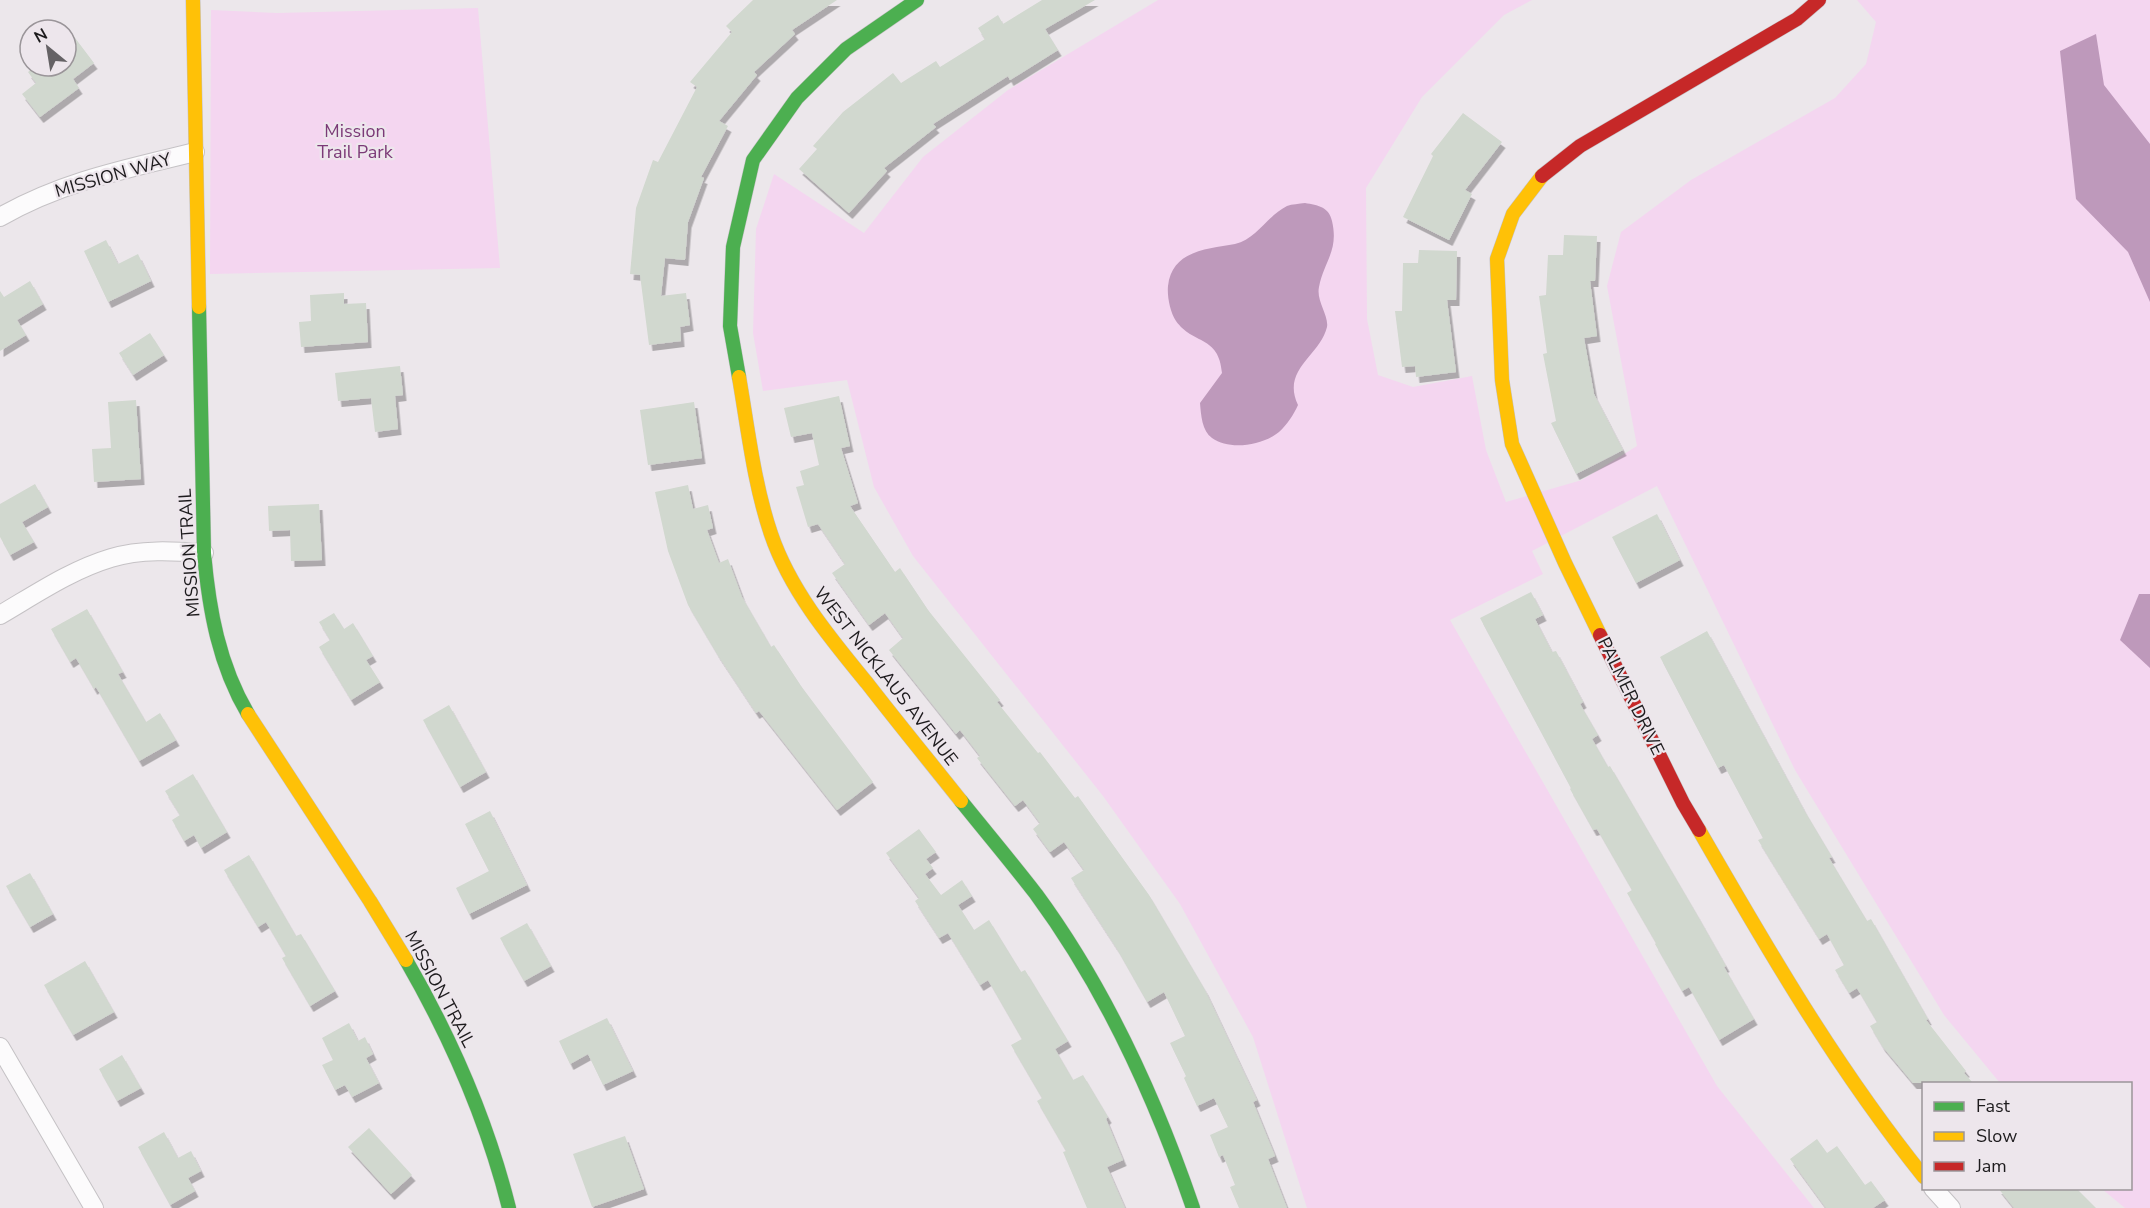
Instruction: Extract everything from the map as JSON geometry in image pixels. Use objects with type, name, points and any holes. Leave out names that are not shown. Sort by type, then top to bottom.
[{"type":"street","name":"MISSION TRAIL","points":[[193,0],[204,553],[213,626],[236,692],[397,945],[444,1028],[488,1135],[509,1208]]},
{"type":"street","name":"WEST NICKLAUS AVENUE","points":[[917,0],[846,49],[797,98],[753,160],[733,247],[730,326],[761,501],[771,535],[786,571],[807,605],[843,654],[1036,895],[1075,952],[1109,1009],[1147,1086],[1172,1146],[1192,1208]]},
{"type":"street","name":"PALMER DRIVE","points":[[1819,0],[1797,19],[1580,146],[1545,173],[1513,214],[1497,259],[1502,380],[1512,444],[1565,563],[1683,803],[1814,1024],[1886,1130],[1922,1177]]},
{"type":"street","name":"MISSION WAY","points":[[0,217],[55,189],[195,152]]},
{"type":"street","points":[[0,615],[79,570],[113,558],[163,550],[204,553]]},
{"type":"street","points":[[0,1047],[94,1208]]},
{"type":"street","points":[[1935,1190],[1951,1208]]},
{"type":"green space","points":[[1158,0],[1532,0],[1504,15],[1422,97],[1366,188],[1367,319],[1378,375],[1413,387],[1472,376],[1486,450],[1506,502],[1582,480],[1637,446],[1607,286],[1621,232],[1691,180],[1835,98],[1866,64],[1876,22],[1857,0],[2150,0],[2150,1208],[2125,1208],[2103,1190],[2132,1190],[2132,1082],[1999,1082],[1944,1015],[1795,770],[1657,486],[1532,551],[1543,574],[1450,620],[1717,1086],[1814,1208],[1307,1208],[1253,1037],[1180,904],[1103,796],[913,556],[874,487],[847,380],[763,391],[753,333],[756,229],[774,174],[864,233],[923,157],[1008,90]]},
{"type":"green space","name":"Mission Trail Park","points":[[478,8],[500,268],[210,274],[211,10],[277,13]]},
{"type":"shaded area","points":[[2096,34],[2104,85],[2150,144],[2150,302],[2128,252],[2076,199],[2060,51]]},
{"type":"shaded area","points":[[1305,203],[1326,210],[1331,216],[1334,231],[1332,248],[1319,287],[1327,327],[1323,337],[1298,372],[1294,382],[1294,393],[1298,405],[1282,429],[1272,437],[1256,443],[1237,445],[1219,442],[1206,431],[1200,403],[1222,373],[1220,361],[1211,346],[1183,329],[1176,321],[1168,294],[1171,274],[1176,265],[1193,253],[1243,241],[1280,210],[1289,205]]},
{"type":"shaded area","points":[[2139,594],[2150,594],[2150,668],[2120,640]]},
{"type":"building","points":[[753,0],[837,0],[792,30],[795,34],[754,72],[757,75],[719,121],[728,126],[701,177],[704,178],[688,222],[685,260],[665,258],[661,296],[686,293],[690,325],[680,327],[681,341],[649,345],[640,275],[630,274],[636,208],[653,160],[658,162],[697,87],[690,82],[732,32],[726,26]]},
{"type":"building","points":[[1042,0],[1095,0],[1045,29],[1058,50],[1010,80],[1008,76],[933,124],[936,127],[884,168],[887,171],[849,213],[799,169],[817,149],[813,146],[843,112],[893,73],[901,83],[936,61],[940,67],[985,39],[978,28],[998,15],[1003,24]]},
{"type":"building","points":[[78,42],[94,63],[78,75]]},
{"type":"building","points":[[32,78],[74,78],[79,88],[40,117],[22,94],[36,83]]},
{"type":"building","points":[[1463,113],[1502,142],[1465,190],[1472,194],[1449,240],[1403,217],[1433,156],[1431,154]]},
{"type":"building","points":[[1564,235],[1597,236],[1595,281],[1590,281],[1597,336],[1584,338],[1594,394],[1623,450],[1576,474],[1551,423],[1556,421],[1543,354],[1547,353],[1539,296],[1546,295],[1548,255],[1563,255]]},
{"type":"building","points":[[106,240],[118,264],[138,254],[151,281],[108,302],[84,251]]},
{"type":"building","points":[[1419,250],[1457,251],[1456,300],[1447,300],[1456,372],[1416,377],[1415,366],[1402,367],[1395,311],[1402,311],[1403,263],[1418,263]]},
{"type":"building","points":[[30,281],[43,304],[17,320],[26,335],[0,351],[0,291],[4,297]]},
{"type":"building","points":[[344,293],[344,304],[366,303],[368,342],[301,347],[299,322],[311,321],[310,295]]},
{"type":"building","points":[[150,333],[164,355],[133,375],[119,353]]},
{"type":"building","points":[[400,366],[403,395],[395,396],[398,429],[375,432],[371,398],[338,401],[335,373]]},
{"type":"building","points":[[839,396],[850,446],[841,448],[858,503],[850,506],[895,572],[900,568],[928,610],[1000,700],[997,702],[1038,753],[1040,752],[1075,798],[1078,796],[1149,895],[1205,990],[1257,1100],[1253,1102],[1275,1156],[1268,1159],[1287,1208],[1239,1208],[1230,1187],[1235,1185],[1223,1155],[1219,1157],[1210,1135],[1228,1127],[1214,1098],[1197,1106],[1170,1043],[1185,1036],[1164,992],[1147,1002],[1117,949],[1071,878],[1084,870],[1064,842],[1050,852],[1033,829],[1040,823],[1023,800],[1015,806],[977,758],[980,756],[960,730],[956,734],[889,650],[903,638],[885,613],[869,625],[832,573],[845,564],[818,524],[808,527],[796,487],[804,485],[800,471],[819,465],[812,433],[791,437],[784,408]]},
{"type":"building","points":[[136,400],[141,479],[94,482],[92,449],[111,448],[108,402]]},
{"type":"building","points":[[694,402],[702,458],[648,465],[640,410]]},
{"type":"building","points":[[35,484],[48,507],[22,522],[34,542],[10,555],[0,537],[0,504]]},
{"type":"building","points":[[688,485],[693,509],[708,505],[713,528],[707,530],[719,563],[728,559],[742,597],[771,647],[774,645],[801,686],[873,782],[837,810],[759,711],[756,713],[688,605],[668,551],[655,492]]},
{"type":"building","points":[[319,504],[322,560],[291,561],[290,530],[269,531],[268,506]]},
{"type":"building","points":[[1657,514],[1680,560],[1636,583],[1612,537]]},
{"type":"building","points":[[1531,592],[1543,615],[1535,619],[1552,652],[1556,651],[1583,702],[1580,704],[1598,735],[1592,739],[1696,913],[1754,1019],[1719,1040],[1689,987],[1682,991],[1655,944],[1627,893],[1632,890],[1597,829],[1593,830],[1570,789],[1480,618]]},
{"type":"building","points":[[87,609],[123,672],[118,674],[146,722],[160,713],[176,740],[139,761],[96,687],[94,689],[76,658],[70,662],[51,629]]},
{"type":"building","points":[[334,613],[344,629],[353,623],[373,656],[366,660],[380,682],[351,700],[319,647],[330,640],[319,622]]},
{"type":"building","points":[[1707,631],[1832,857],[1829,858],[1867,921],[1871,919],[1928,1019],[1926,1020],[1972,1082],[1913,1083],[1882,1046],[1870,1026],[1877,1022],[1857,988],[1849,993],[1835,970],[1844,965],[1827,934],[1819,939],[1758,840],[1763,838],[1724,765],[1718,768],[1660,657]]},
{"type":"building","points":[[449,705],[486,772],[460,787],[423,720]]},
{"type":"building","points":[[193,774],[227,832],[201,848],[194,835],[184,841],[172,820],[180,815],[165,791]]},
{"type":"building","points":[[490,811],[527,885],[469,914],[456,888],[489,871],[465,824]]},
{"type":"building","points":[[919,829],[936,852],[926,859],[933,868],[925,874],[941,895],[962,880],[972,896],[958,905],[974,930],[989,920],[1021,972],[1025,970],[1068,1041],[1055,1049],[1073,1080],[1083,1075],[1108,1117],[1106,1119],[1123,1160],[1107,1167],[1125,1208],[1087,1208],[1063,1152],[1066,1151],[1037,1101],[1042,1098],[1011,1045],[1022,1039],[988,980],[980,985],[948,933],[939,938],[915,901],[919,898],[886,853]]},
{"type":"building","points":[[249,855],[296,936],[301,934],[335,991],[310,1006],[282,958],[286,956],[266,922],[258,927],[224,870]]},
{"type":"building","points":[[30,873],[53,914],[30,927],[6,886]]},
{"type":"building","points":[[527,923],[551,966],[524,981],[500,938]]},
{"type":"building","points":[[85,961],[114,1012],[73,1035],[44,985]]},
{"type":"building","points":[[607,1018],[633,1071],[603,1085],[588,1054],[570,1064],[559,1041]]},
{"type":"building","points":[[349,1023],[358,1041],[365,1037],[373,1054],[366,1058],[379,1083],[352,1097],[345,1085],[335,1090],[322,1065],[333,1060],[322,1038]]},
{"type":"building","points":[[122,1055],[141,1088],[117,1101],[99,1069]]},
{"type":"building","points":[[369,1128],[412,1175],[391,1194],[348,1147]]},
{"type":"building","points":[[164,1132],[178,1158],[191,1151],[201,1171],[188,1178],[195,1191],[170,1205],[138,1147]]},
{"type":"building","points":[[625,1136],[644,1189],[592,1207],[573,1154]]},
{"type":"building","points":[[1817,1139],[1827,1153],[1837,1146],[1865,1185],[1871,1181],[1885,1200],[1873,1208],[1826,1208],[1790,1159]]},
{"type":"building","points":[[2000,1190],[2078,1190],[2096,1208],[2014,1208]]},
{"type":"traffic: fast","points":[[739,377],[730,326],[733,247],[753,160],[797,98],[846,49],[917,0]]},
{"type":"traffic: fast","points":[[199,307],[206,574],[212,616],[223,657],[248,714]]},
{"type":"traffic: fast","points":[[961,801],[1036,894],[1085,968],[1145,1085],[1193,1208]]},
{"type":"traffic: fast","points":[[406,960],[453,1050],[479,1111],[509,1208]]},
{"type":"traffic: slow","points":[[193,0],[199,307]]},
{"type":"traffic: slow","points":[[1542,176],[1513,214],[1497,259],[1502,380],[1512,444],[1600,635]]},
{"type":"traffic: slow","points":[[739,377],[760,496],[771,534],[789,575],[825,631],[961,801]]},
{"type":"traffic: slow","points":[[248,714],[406,960]]},
{"type":"traffic: slow","points":[[1699,830],[1805,1008],[1862,1094],[1922,1174]]},
{"type":"traffic: jam","points":[[1542,176],[1580,146],[1797,19],[1819,0]]},
{"type":"traffic: jam","points":[[1600,635],[1683,803],[1699,830]]}]
